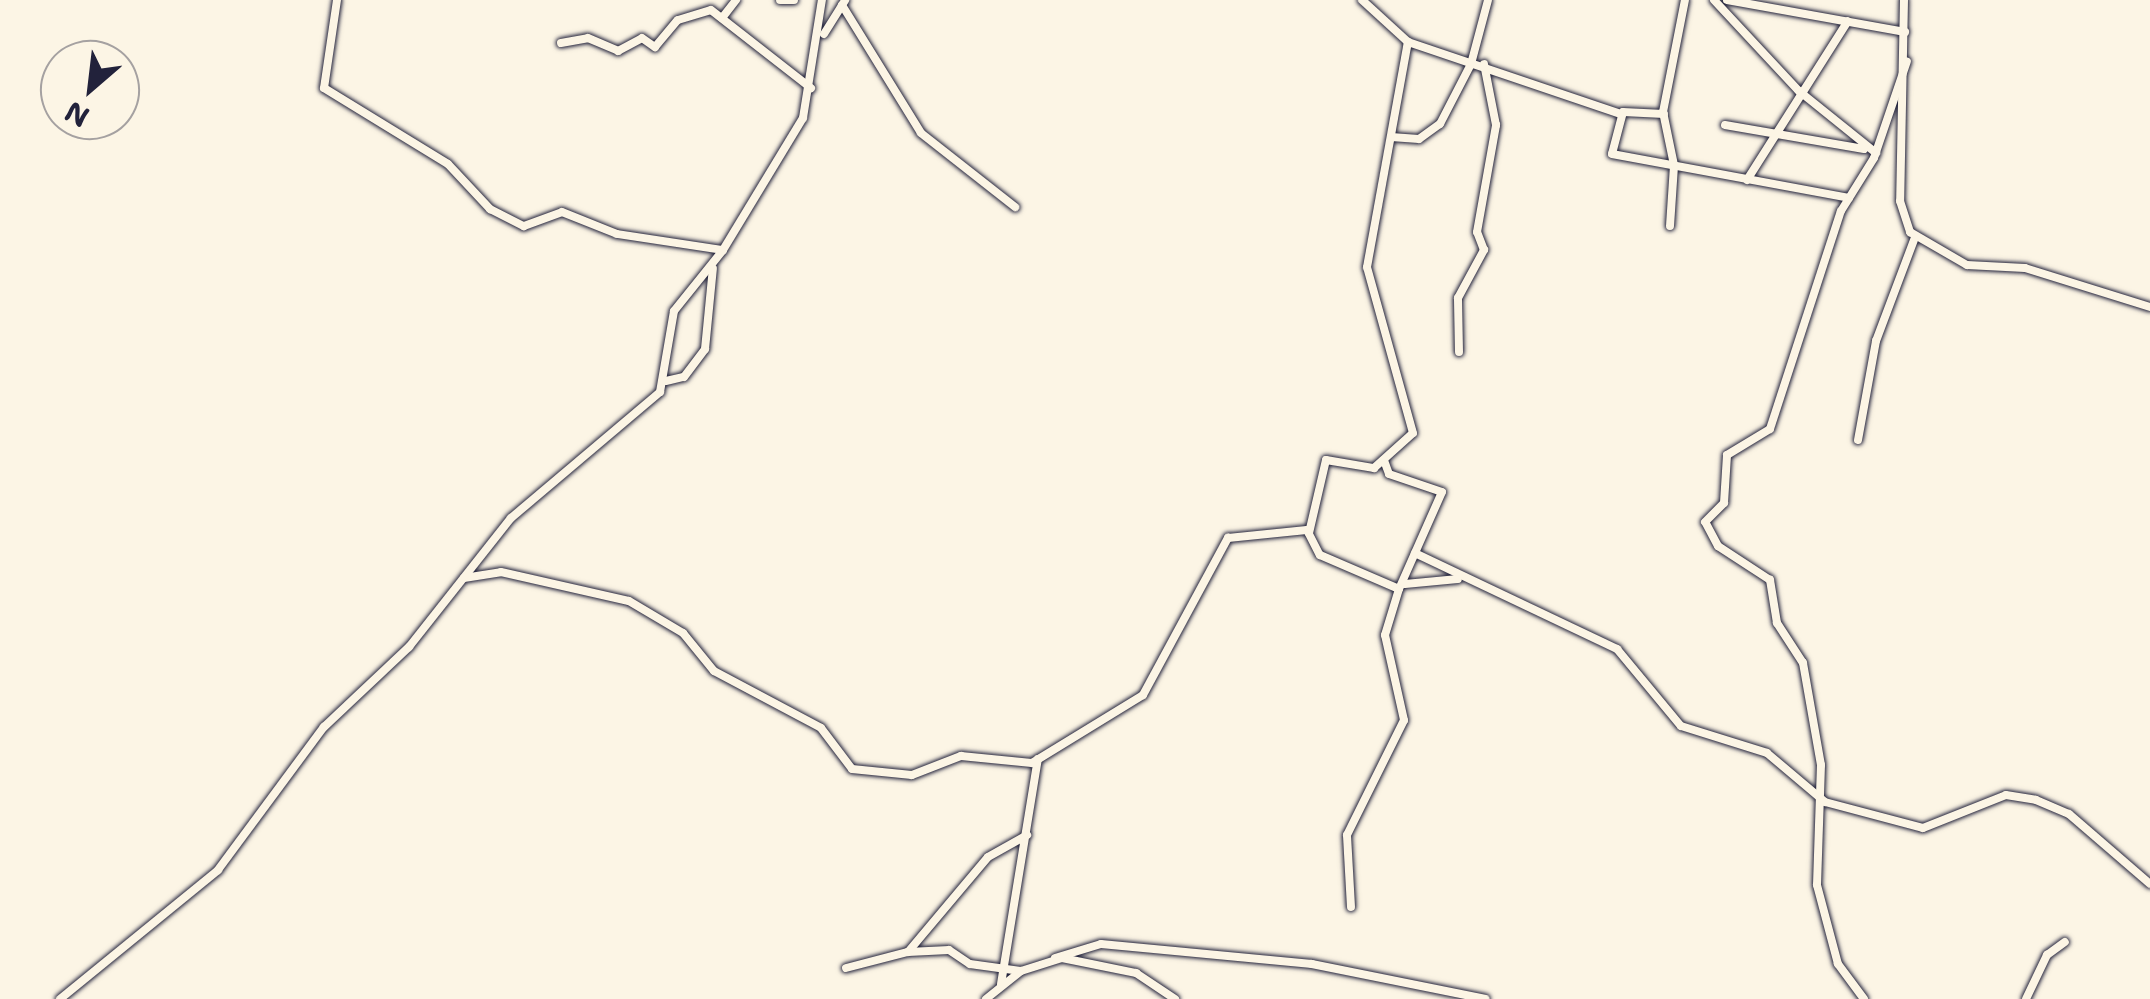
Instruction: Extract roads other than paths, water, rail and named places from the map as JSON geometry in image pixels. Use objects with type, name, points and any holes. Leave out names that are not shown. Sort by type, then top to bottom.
[{"type":"street","points":[[337,0],[324,88],[448,164],[490,210],[524,226],[562,212],[617,234],[723,250]]},
{"type":"street","points":[[722,18],[736,0]]},
{"type":"street","points":[[780,0],[794,0]]},
{"type":"street","points":[[1362,0],[1408,42],[1473,60],[1621,114],[1664,114]]},
{"type":"street","points":[[1391,136],[1434,131],[1473,60],[1488,0]]},
{"type":"street","points":[[1670,226],[1674,165],[1664,114],[1685,0]]},
{"type":"street","points":[[1714,0],[1864,148]]},
{"type":"street","points":[[1727,0],[1905,32]]},
{"type":"street","points":[[1904,0],[1907,62],[1900,201],[1916,237],[1968,265],[2025,268],[2150,307]]},
{"type":"street","points":[[60,999],[231,856],[324,727],[410,647],[511,518],[639,416],[666,380],[674,311],[723,250],[804,118],[822,37],[822,5],[841,6]]},
{"type":"street","points":[[822,37],[841,6]]},
{"type":"street","points":[[841,6],[921,133],[1015,207]]},
{"type":"street","points":[[560,44],[588,38],[615,51],[642,38],[655,47],[678,20],[711,10],[811,88]]},
{"type":"street","points":[[1746,180],[1772,134],[1807,94],[1848,21]]},
{"type":"street","points":[[1400,588],[1320,555],[1309,533],[1326,460],[1372,468],[1414,429],[1399,405],[1367,266],[1408,42]]},
{"type":"street","points":[[1864,999],[1838,964],[1817,886],[1820,799],[1805,670],[1778,623],[1774,590],[1757,566],[1718,546],[1704,522],[1724,503],[1727,454],[1770,429],[1848,198],[1876,153],[1907,62]]},
{"type":"street","points":[[1459,352],[1458,298],[1484,250],[1477,232],[1496,125],[1484,64]]},
{"type":"street","points":[[1621,114],[1612,154],[1848,198]]},
{"type":"street","points":[[1725,125],[1876,153]]},
{"type":"street","points":[[1858,440],[1876,341],[1916,237]]},
{"type":"street","points":[[666,380],[684,377],[705,350],[714,263]]},
{"type":"street","points":[[1351,906],[1348,830],[1404,720],[1385,635],[1400,588],[1442,492],[1389,474],[1384,460]]},
{"type":"street","points":[[464,578],[502,572],[629,601],[682,633],[714,671],[821,728],[852,769],[912,775],[960,756],[1038,759],[1142,695],[1228,538],[1309,533]]},
{"type":"street","points":[[1415,553],[1460,579],[1618,649],[1681,726],[1767,752],[1820,799],[1923,828],[2006,795],[2036,800],[2080,822],[2150,884]]},
{"type":"street","points":[[1400,588],[1415,576],[1460,579]]},
{"type":"street","points":[[1001,984],[1038,759]]},
{"type":"street","points":[[908,952],[988,857],[1027,835]]},
{"type":"street","points":[[2026,999],[2049,952],[2065,942]]},
{"type":"street","points":[[986,999],[1020,971],[1101,944],[1312,964],[1485,999]]},
{"type":"street","points":[[846,968],[908,952],[949,950],[1020,971]]},
{"type":"street","points":[[1056,958],[1136,973],[1174,999]]}]
